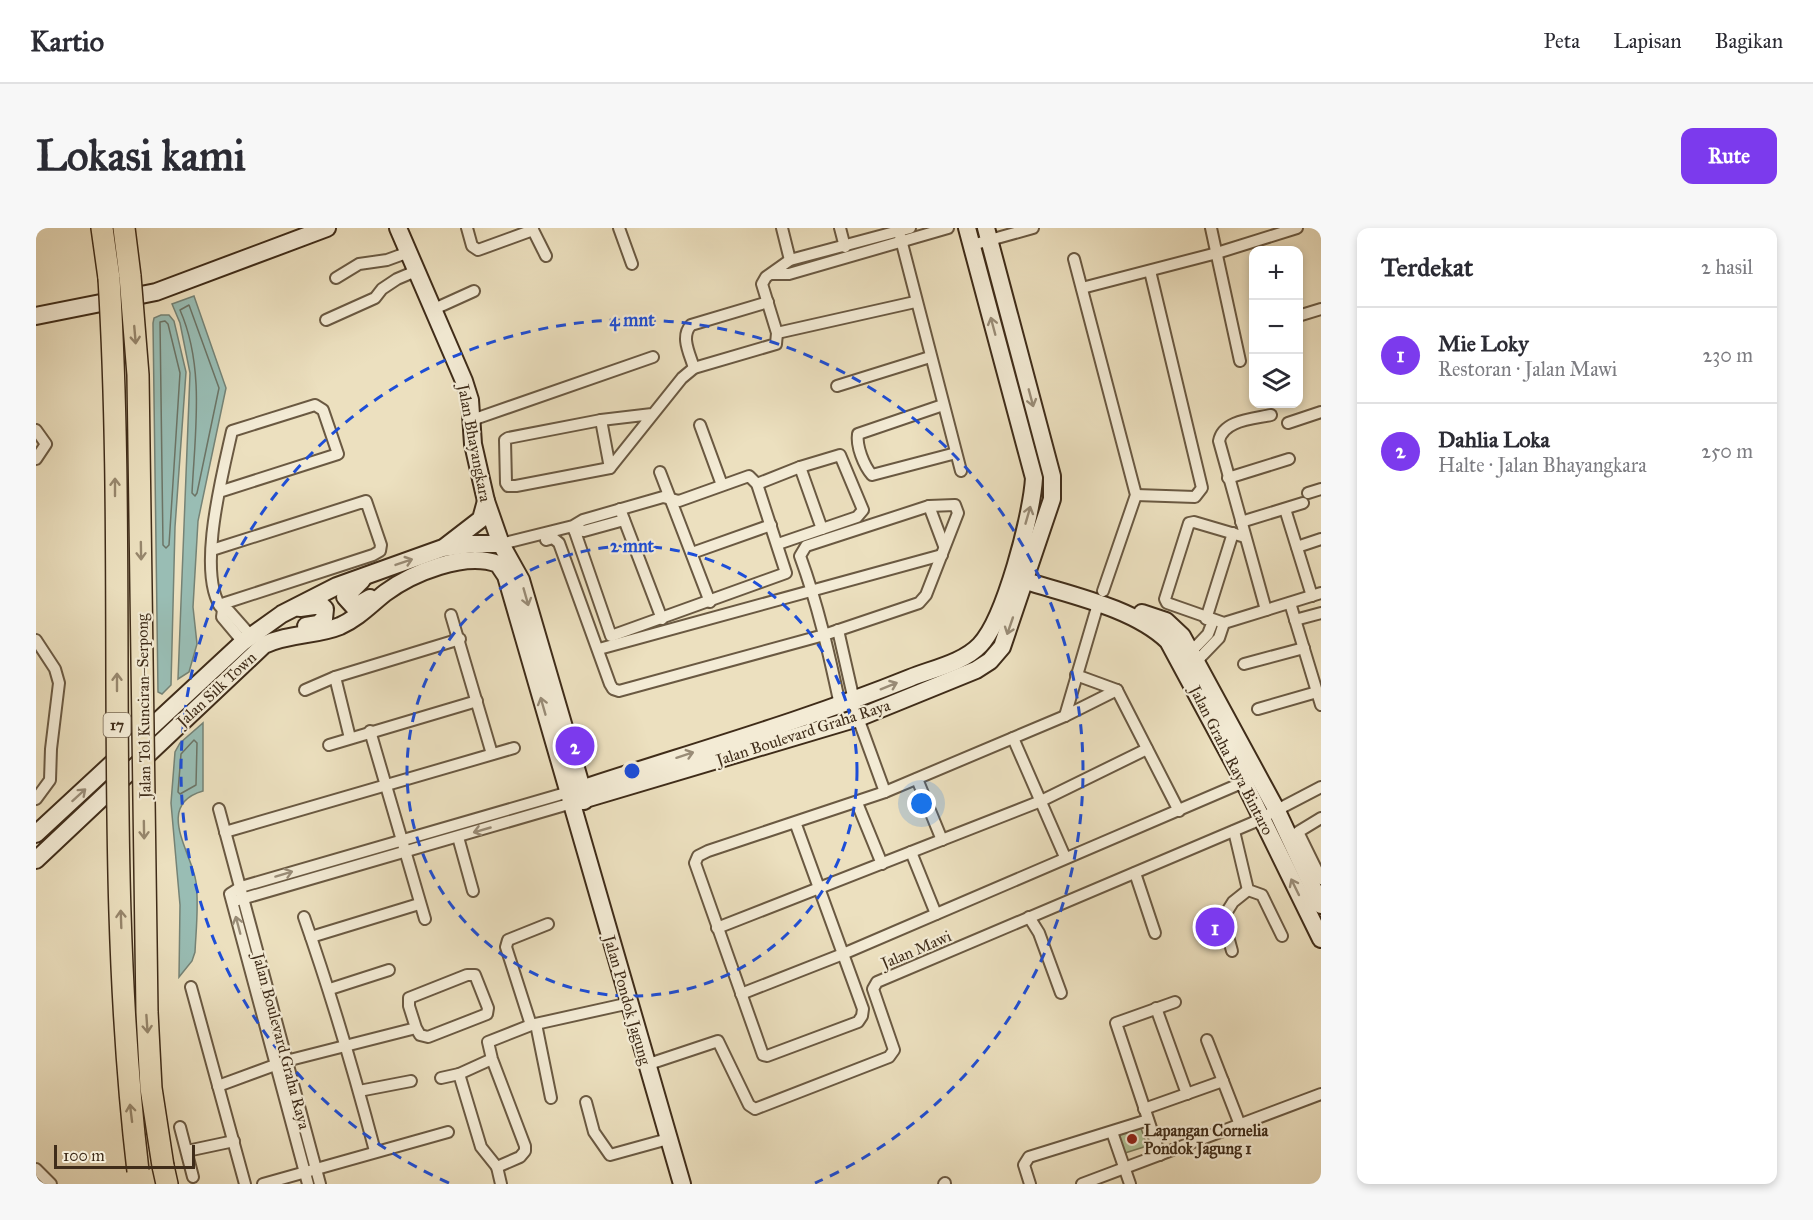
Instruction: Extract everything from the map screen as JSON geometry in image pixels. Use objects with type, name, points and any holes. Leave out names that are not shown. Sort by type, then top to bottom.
[{"type":"highway","name":"Jalan Tol Kunciran–Serpong","points":[[102,228],[115,380],[118,792],[124,1012],[128,1089],[139,1178]]},
{"type":"highway","name":"Jalan Tol Kunciran–Serpong","points":[[124,228],[138,375],[147,1012],[151,1088],[165,1175]]},
{"type":"main road","points":[[36,316],[156,292],[327,228]]},
{"type":"main road","name":"Jalan Bhayangkara","points":[[398,228],[464,381],[472,420],[473,444],[486,501],[501,544],[521,580],[577,799]]},
{"type":"main road","name":"Jalan Boulevard Graha Raya","points":[[577,799],[858,718],[985,664],[1006,640],[1052,499],[1052,476],[988,231]]},
{"type":"main road","name":"Jalan Boulevard Graha Raya","points":[[577,799],[847,703],[968,655],[987,637],[998,613],[1032,502],[1034,478],[969,236]]},
{"type":"main road","points":[[442,548],[481,519],[486,501]]},
{"type":"main road","name":"Jalan Silk Town","points":[[36,834],[247,639],[282,614],[309,599],[369,574],[442,548],[472,544],[501,544]]},
{"type":"main road","name":"Jalan Silk Town","points":[[36,860],[264,645],[283,636],[338,627],[355,618],[385,593],[408,579],[469,558],[498,564],[506,576],[577,799]]},
{"type":"main road","points":[[369,574],[348,591],[345,597],[349,605],[358,606],[366,599],[385,593]]},
{"type":"main road","name":"Jalan Graha Raya Bintaro","points":[[1026,581],[1104,601],[1166,621],[1182,636],[1189,662],[1244,782],[1263,817],[1321,905]]},
{"type":"main road","points":[[282,614],[321,605],[326,613],[318,624],[298,627],[283,636]]},
{"type":"main road","name":"Jalan Graha Raya Bintaro","points":[[1189,662],[1321,939]]},
{"type":"main road","name":"Jalan Pondok Jagung","points":[[577,799],[646,1065],[682,1184]]},
{"type":"street","points":[[467,228],[474,249],[533,229],[546,256]]},
{"type":"street","points":[[619,228],[632,264]]},
{"type":"street","points":[[782,228],[790,260]]},
{"type":"street","points":[[840,228],[845,247]]},
{"type":"street","points":[[772,274],[789,274],[910,228]]},
{"type":"street","points":[[652,414],[601,420],[505,440],[506,483],[508,486],[516,486],[610,468],[682,378],[694,368],[776,344],[777,333],[762,284],[766,277],[790,260],[899,234],[948,228]]},
{"type":"street","points":[[969,236],[988,231],[1033,228]]},
{"type":"street","points":[[1211,228],[1240,361]]},
{"type":"street","points":[[1082,288],[1217,253],[1297,228]]},
{"type":"street","points":[[899,234],[961,471]]},
{"type":"street","points":[[336,278],[360,264],[387,260],[409,252]]},
{"type":"street","points":[[1065,716],[1076,675],[1104,601],[1136,495],[1074,259]]},
{"type":"street","points":[[326,320],[375,298],[382,289],[397,279],[416,271]]},
{"type":"street","points":[[1136,495],[1195,497],[1202,488],[1150,271]]},
{"type":"street","points":[[432,310],[474,291]]},
{"type":"street","points":[[694,368],[685,340],[686,331],[691,325],[768,302]]},
{"type":"street","points":[[777,333],[915,302]]},
{"type":"street","points":[[1303,315],[1321,309]]},
{"type":"street","points":[[472,420],[653,357]]},
{"type":"street","points":[[837,386],[930,357]]},
{"type":"street","points":[[219,492],[338,454],[323,410],[315,405],[232,431],[219,492],[210,578],[222,617],[247,639]]},
{"type":"street","points":[[944,405],[858,434],[857,440],[867,469],[872,475],[956,453]]},
{"type":"street","points":[[1288,423],[1321,412]]},
{"type":"street","points":[[1266,610],[1218,441],[1220,432],[1228,426],[1271,415]]},
{"type":"street","points":[[601,420],[610,468]]},
{"type":"street","points":[[700,425],[722,485]]},
{"type":"street","points":[[36,430],[46,444],[36,459]]},
{"type":"street","points":[[757,484],[800,467],[840,455],[862,510],[857,516],[778,544]]},
{"type":"street","points":[[1228,478],[1289,459]]},
{"type":"street","points":[[800,467],[822,529]]},
{"type":"street","points":[[660,472],[710,602]]},
{"type":"street","points":[[501,544],[573,528],[595,516],[663,497],[679,501],[749,476],[757,484],[786,573],[611,636],[573,528]]},
{"type":"street","points":[[1241,522],[1285,509],[1321,489]]},
{"type":"street","points":[[212,550],[366,501],[381,545],[380,551],[373,555],[221,608]]},
{"type":"street","points":[[929,506],[943,550]]},
{"type":"street","points":[[546,540],[553,538],[559,543],[612,687],[619,691],[824,635],[920,603],[927,596],[958,508],[929,506],[806,546],[800,556],[824,635],[847,703],[858,718],[885,792]]},
{"type":"street","points":[[620,509],[662,619]]},
{"type":"street","points":[[1245,537],[1194,522],[1186,526],[1165,600],[1167,604],[1214,621],[1266,610],[1317,594],[1297,547],[1285,509]]},
{"type":"street","points":[[595,516],[599,527]]},
{"type":"street","points":[[573,528],[584,531],[624,520]]},
{"type":"street","points":[[692,553],[771,525]]},
{"type":"street","points":[[1189,662],[1214,621],[1233,533]]},
{"type":"street","points":[[1297,547],[1321,539]]},
{"type":"street","points":[[599,649],[812,590],[943,550]]},
{"type":"street","points":[[1290,603],[1321,705]]},
{"type":"street","points":[[1295,620],[1321,613]]},
{"type":"street","points":[[451,615],[460,639],[492,754]]},
{"type":"street","points":[[838,630],[847,703]]},
{"type":"street","points":[[305,690],[335,677],[460,639]]},
{"type":"street","points":[[36,640],[55,669],[59,683],[51,748],[50,780],[36,799]]},
{"type":"street","points":[[1244,664],[1304,648]]},
{"type":"street","points":[[1309,665],[1321,662]]},
{"type":"street","points":[[1076,675],[1117,690],[1179,811]]},
{"type":"street","points":[[335,677],[350,738]]},
{"type":"street","points":[[795,822],[863,1008],[858,1022],[767,1056],[763,1055],[717,928],[695,863],[696,859],[708,851],[795,822],[856,803],[885,792],[1065,716],[1117,690]]},
{"type":"street","points":[[1258,709],[1317,692]]},
{"type":"street","points":[[329,745],[477,701]]},
{"type":"street","points":[[370,731],[425,919]]},
{"type":"street","points":[[1013,738],[1065,858]]},
{"type":"street","points":[[225,832],[387,787],[514,748]]},
{"type":"street","points":[[717,928],[820,890],[1041,801],[1147,749]]},
{"type":"street","points":[[916,779],[942,840]]},
{"type":"street","points":[[741,994],[843,954],[1244,782]]},
{"type":"street","name":"Jalan Mawi","points":[[646,1065],[718,1041],[749,1105],[755,1108],[891,1056],[894,1051],[873,989],[877,982],[1234,831],[1321,787]]},
{"type":"street","name":"Jalan Boulevard Graha Raya","points":[[308,1184],[274,1065],[230,894],[242,893],[458,837],[577,799]]},
{"type":"street","name":"Jalan Boulevard Graha Raya","points":[[242,893],[402,838],[577,799]]},
{"type":"street","points":[[856,803],[882,864]]},
{"type":"street","points":[[219,809],[242,893]]},
{"type":"street","points":[[1320,873],[1298,832],[1321,818]]},
{"type":"street","points":[[1234,831],[1248,890]]},
{"type":"street","points":[[458,837],[473,891]]},
{"type":"street","points":[[911,852],[936,914]]},
{"type":"street","points":[[1135,873],[1155,933]]},
{"type":"street","points":[[1248,890],[1262,895],[1282,936]]},
{"type":"street","points":[[1232,951],[1223,918],[1233,902],[1248,890]]},
{"type":"street","name":"Jalan Boulevard Graha Raya","points":[[242,893],[320,1184]]},
{"type":"street","points":[[311,937],[419,903]]},
{"type":"street","points":[[304,917],[330,989],[375,1151]]},
{"type":"street","points":[[1029,917],[1039,933],[1061,993]]},
{"type":"street","points":[[548,924],[508,940],[506,947],[534,1024],[551,1098]]},
{"type":"street","points":[[330,989],[389,970]]},
{"type":"street","points":[[467,975],[475,975],[488,1008],[487,1014],[428,1037],[420,1035],[416,1028],[409,1006],[409,998],[467,975]]},
{"type":"street","points":[[190,987],[244,1184]]},
{"type":"street","points":[[1160,1155],[1116,1023],[1175,1002]]},
{"type":"street","points":[[497,1167],[520,1157],[525,1151],[525,1146],[492,1059],[487,1044],[489,1041],[534,1024],[630,1003]]},
{"type":"street","points":[[1156,1008],[1187,1094]]},
{"type":"street","points":[[218,1086],[286,1061],[416,1028]]},
{"type":"street","points":[[1207,1040],[1240,1125]]},
{"type":"street","points":[[441,1078],[459,1074],[492,1059]]},
{"type":"street","points":[[459,1074],[481,1147],[497,1167],[501,1184]]},
{"type":"street","points":[[359,1091],[411,1081]]},
{"type":"street","points":[[1144,1109],[1223,1081]]},
{"type":"street","points":[[1082,1184],[1321,1094]]},
{"type":"street","points":[[586,1102],[594,1132],[610,1155],[668,1139]]},
{"type":"street","points":[[1030,1184],[1024,1165],[1029,1156],[1148,1120]]},
{"type":"street","points":[[180,1127],[193,1177]]},
{"type":"street","points":[[263,1184],[448,1132]]},
{"type":"street","points":[[1112,1132],[1130,1184]]},
{"type":"street","points":[[187,1151],[234,1141]]},
{"type":"street","points":[[36,1169],[51,1184]]},
{"type":"green space","name":"Lapangan Cornelia Pondok Jagung 1","points":[[1140,1125],[1147,1146],[1125,1153],[1118,1133]]},
{"type":"water","points":[[194,296],[226,388],[198,521],[193,607],[197,644],[189,672],[178,679],[190,373],[180,323],[172,304]]},
{"type":"water","points":[[169,315],[174,321],[186,372],[175,527],[171,685],[162,694],[158,692],[153,323],[154,318]]},
{"type":"water","points":[[203,723],[203,791],[188,798],[181,807],[178,818],[196,882],[197,900],[195,952],[192,961],[179,977],[180,905],[171,803],[175,752],[180,743]]},
{"type":"place","name":"Dahlia Loka","points":[[575,746]]},
{"type":"place","name":"Mie Loky","points":[[1215,927]]},
{"type":"place","name":"Lapangan Cornelia Pondok Jagung 1","points":[[1132,1139]]}]
